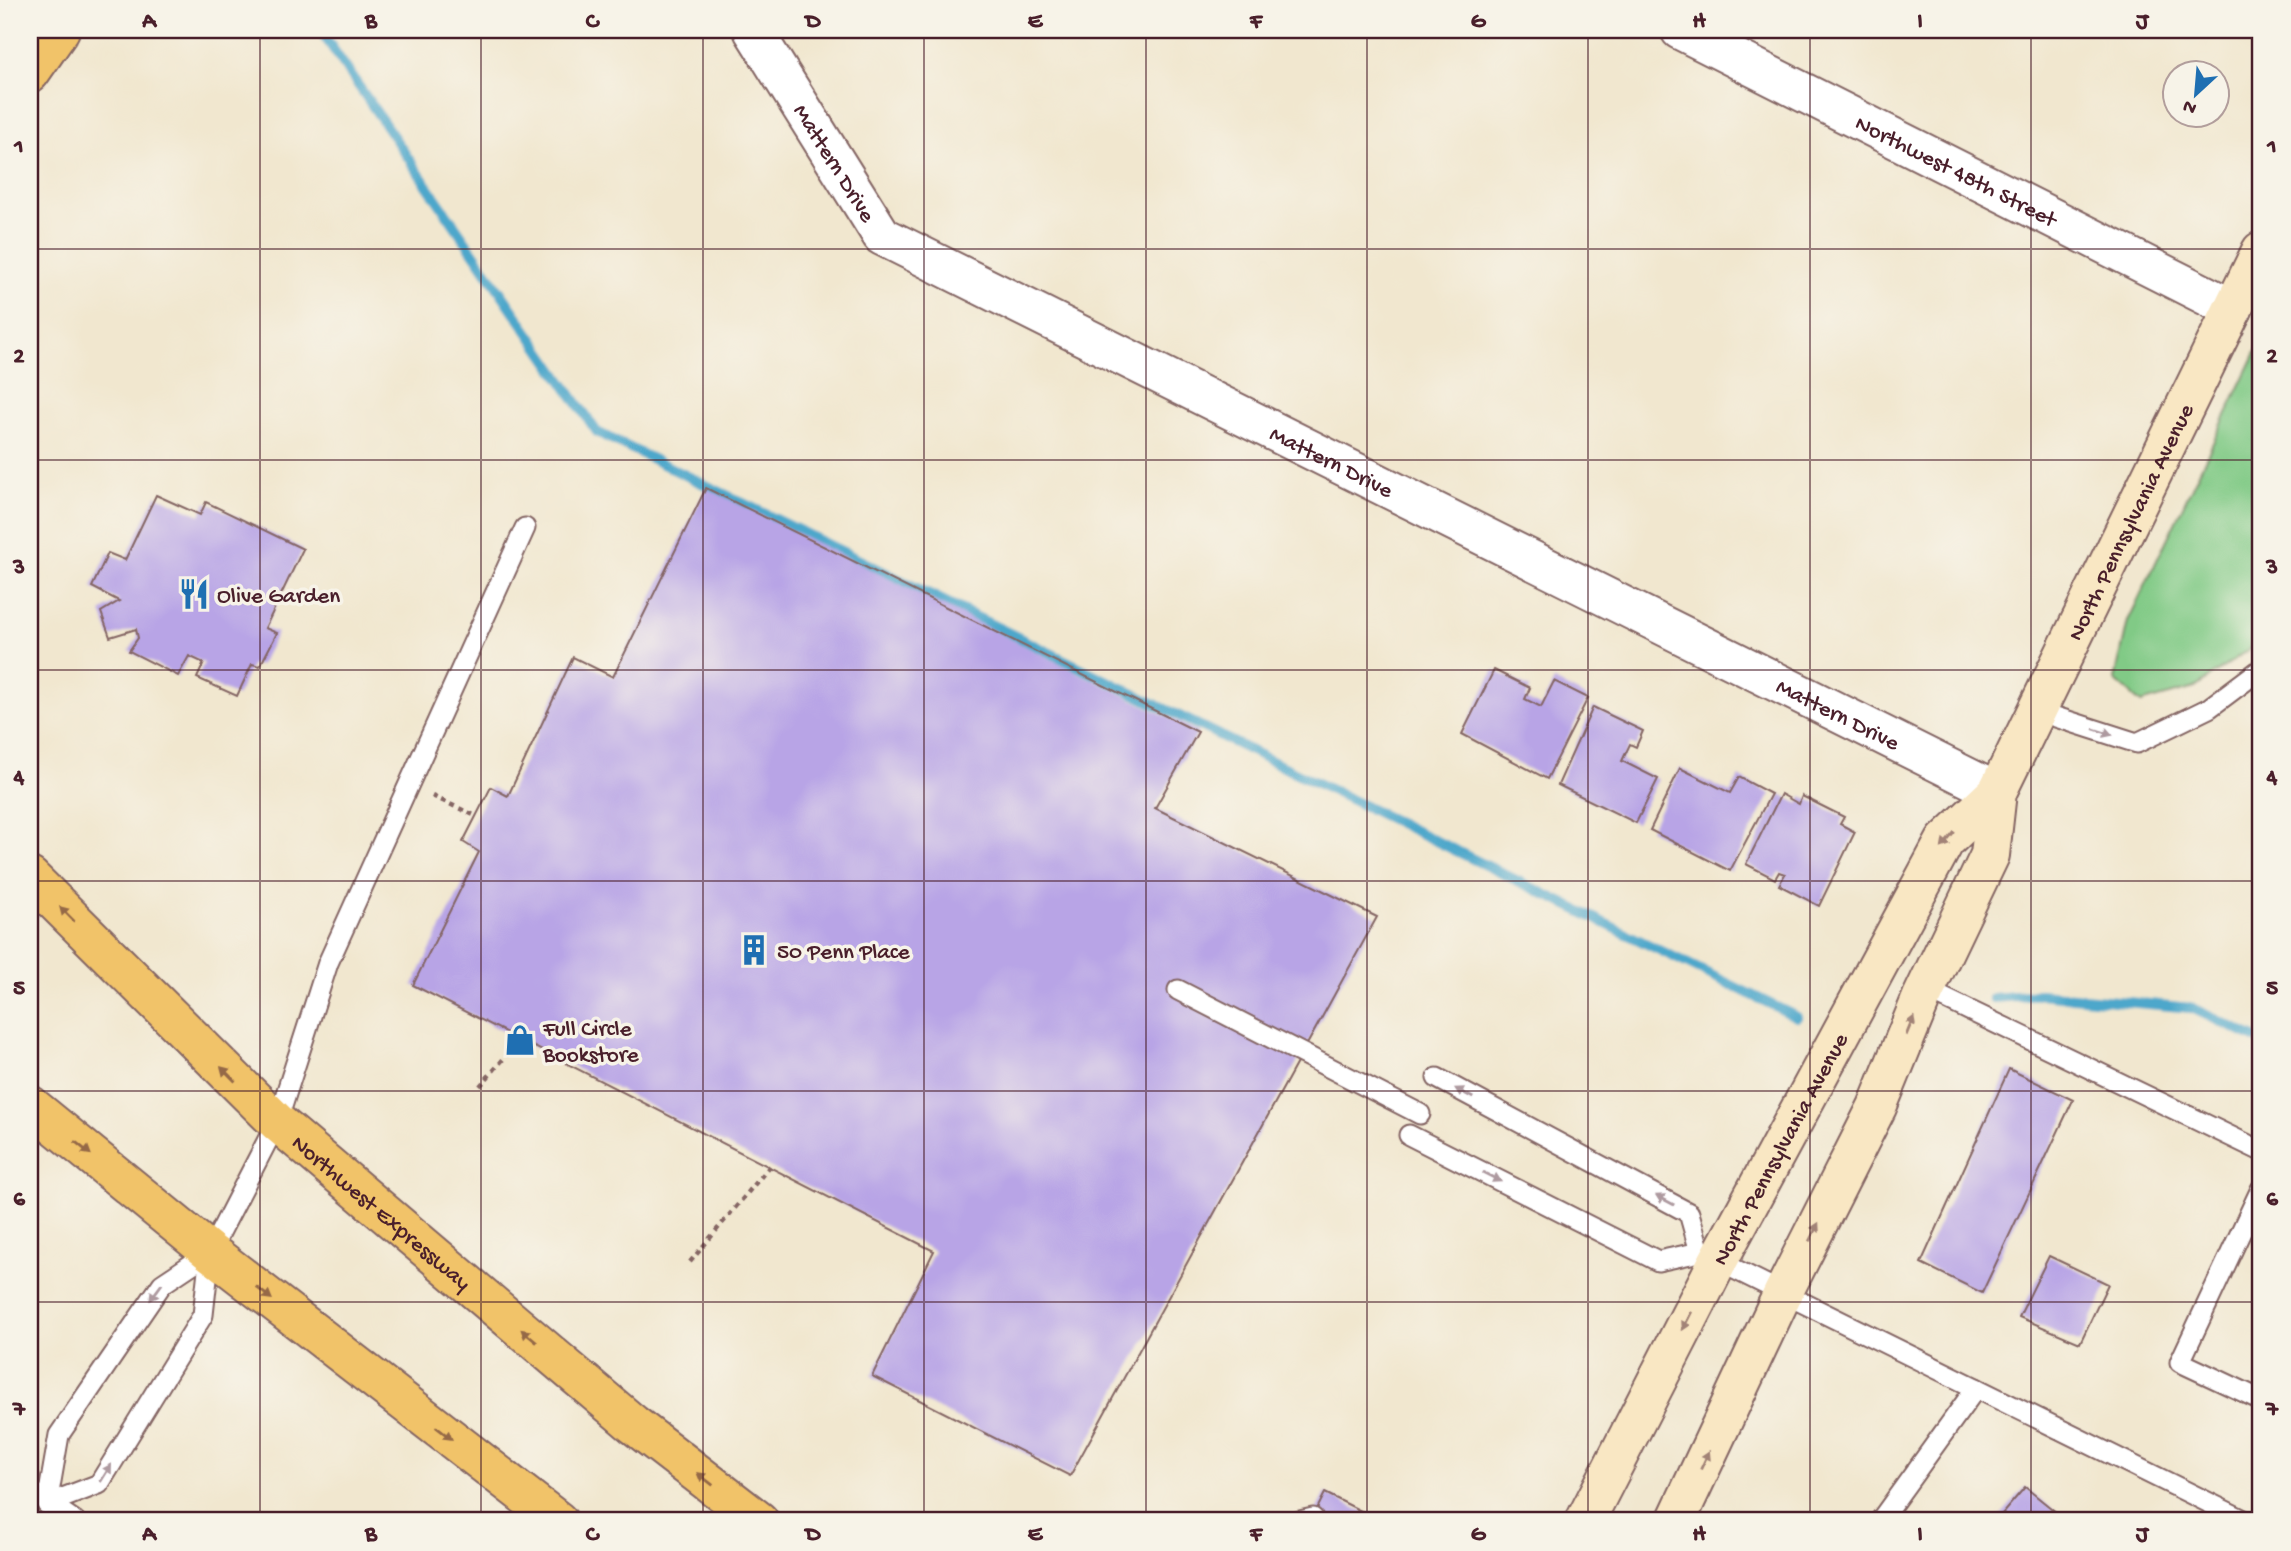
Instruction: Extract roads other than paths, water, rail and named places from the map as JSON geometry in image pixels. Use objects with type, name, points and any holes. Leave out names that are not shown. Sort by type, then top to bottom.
[{"type":"highway","points":[[30,74],[60,30]]},
{"type":"highway","name":"Northwest Expressway","points":[[30,877],[277,1122],[633,1423],[759,1521]]},
{"type":"highway","points":[[30,1105],[210,1251],[558,1521]]},
{"type":"main road","name":"North Pennsylvania Avenue","points":[[1585,1521],[1709,1257],[1945,842],[1997,792],[2261,251]]},
{"type":"main road","name":"North Pennsylvania Avenue","points":[[1675,1521],[1783,1293],[1877,1107],[1925,989],[1990,855],[1997,792]]},
{"type":"street","name":"Mattern Drive","points":[[752,30],[883,236],[1997,792]]},
{"type":"street","name":"Northwest 48th Street","points":[[1680,30],[2233,309]]},
{"type":"lane","points":[[47,1504],[99,1484],[203,1315],[210,1251],[277,1122],[328,963],[525,528]]},
{"type":"lane","points":[[2038,711],[2137,743],[2209,708],[2261,669]]},
{"type":"lane","points":[[1925,989],[2261,1151]]},
{"type":"lane","points":[[1178,990],[1420,1114]]},
{"type":"lane","points":[[1437,1078],[1689,1213],[1709,1257]]},
{"type":"lane","points":[[1409,1135],[1658,1261],[1709,1257],[2246,1521]]},
{"type":"lane","points":[[2261,1189],[2180,1362],[2261,1399]]},
{"type":"lane","points":[[47,1504],[58,1435],[162,1283],[210,1251]]},
{"type":"lane","points":[[1880,1521],[1976,1388]]},
{"type":"lane","points":[[30,1490],[75,1521]]},
{"type":"waterway","points":[[320,30],[597,432],[1797,1017]]},
{"type":"waterway","points":[[1993,998],[2040,994],[2192,1008],[2261,1041]]},
{"type":"place","name":"Olive Garden","points":[[194,594]]},
{"type":"place","name":"50 Penn Place","points":[[754,950]]},
{"type":"place","name":"Full Circle Bookstore","points":[[520,1040]]}]
